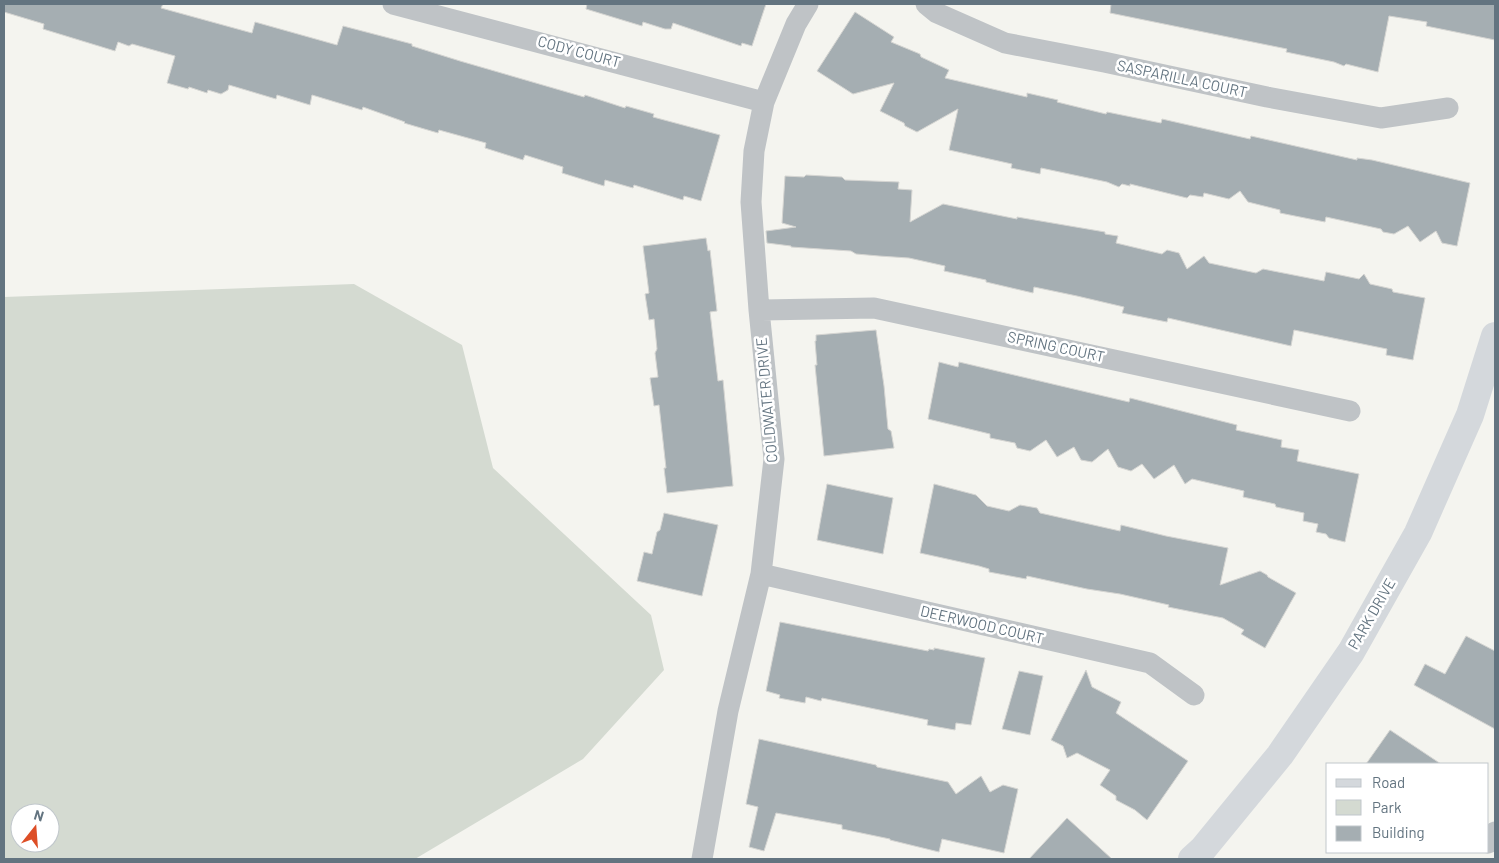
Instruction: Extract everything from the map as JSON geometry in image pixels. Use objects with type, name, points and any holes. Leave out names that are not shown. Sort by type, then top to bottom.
[{"type":"street","name":"CODY COURT","points":[[393,4],[764,102]]},
{"type":"street","name":"COLDWATER DRIVE","points":[[706,858],[728,711],[761,574],[774,459],[759,310],[752,202],[754,151],[764,102],[796,24],[808,4]]},
{"type":"street","name":"SASPARILLA COURT","points":[[926,4],[937,13],[1005,43],[1266,97],[1381,118],[1448,108]]},
{"type":"street","name":"SPRING COURT","points":[[759,310],[874,308],[1350,411]]},
{"type":"street","name":"PARK DRIVE","points":[[1192,859],[1203,849],[1280,755],[1351,652],[1418,533],[1470,415],[1495,336]]},
{"type":"street","name":"DEERWOOD COURT","points":[[761,574],[1150,663],[1194,695]]},
{"type":"green space","points":[[354,284],[462,345],[493,468],[651,615],[664,670],[583,759],[415,859],[4,859],[4,297]]},
{"type":"building","points":[[4,4],[163,4],[161,8],[252,33],[255,22],[337,45],[343,26],[412,44],[412,46],[460,61],[584,97],[585,95],[625,108],[626,106],[654,114],[653,117],[720,135],[701,201],[684,196],[683,200],[634,185],[633,188],[605,180],[604,186],[562,173],[563,167],[525,155],[523,160],[485,148],[486,143],[439,130],[438,133],[404,123],[363,107],[362,110],[312,95],[310,105],[277,95],[276,99],[229,85],[228,90],[221,94],[208,90],[207,93],[167,83],[175,56],[118,42],[115,51],[43,29],[44,24],[4,12]]},
{"type":"building","points":[[587,4],[766,4],[752,46],[742,43],[741,46],[673,23],[671,29],[643,22],[642,26],[586,9]]},
{"type":"building","points":[[1111,4],[1495,4],[1495,40],[1426,26],[1427,22],[1389,16],[1378,72],[1286,52],[1287,49],[1110,13]]},
{"type":"building","points":[[855,12],[894,37],[891,42],[920,54],[921,57],[949,70],[945,78],[1027,97],[1027,93],[1106,114],[1107,112],[1161,123],[1162,119],[1250,139],[1251,136],[1357,160],[1357,158],[1372,160],[1470,183],[1457,246],[1442,243],[1436,231],[1420,242],[1408,226],[1394,234],[1383,232],[1381,229],[1326,217],[1325,222],[1280,213],[1280,210],[1248,202],[1240,191],[1229,199],[1204,193],[1203,197],[1190,195],[1187,198],[1130,184],[1130,186],[1122,184],[1119,187],[1107,182],[1041,168],[1040,174],[1011,168],[1012,164],[949,150],[958,109],[917,132],[880,111],[894,83],[853,94],[817,71]]},
{"type":"building","points":[[806,175],[842,177],[845,180],[899,182],[898,189],[912,190],[910,222],[943,204],[1017,219],[1017,217],[1105,232],[1105,234],[1118,236],[1116,243],[1162,254],[1167,250],[1179,253],[1187,269],[1204,256],[1209,263],[1256,273],[1263,269],[1324,281],[1326,272],[1359,279],[1364,274],[1370,284],[1392,289],[1393,292],[1425,298],[1413,360],[1386,355],[1387,349],[1294,330],[1291,346],[1168,318],[1167,322],[1122,313],[1124,307],[1034,287],[1033,293],[944,271],[945,266],[909,258],[856,254],[851,251],[791,247],[767,243],[766,231],[796,227],[782,223],[785,176],[804,177]]},
{"type":"building","points":[[706,238],[708,251],[710,250],[717,311],[710,312],[718,381],[723,380],[733,486],[667,493],[659,405],[654,406],[650,378],[658,377],[655,353],[657,349],[654,319],[649,320],[645,294],[649,293],[643,246]]},
{"type":"building","points":[[876,330],[888,429],[891,431],[894,448],[824,456],[815,365],[817,365],[816,335]]},
{"type":"building","points":[[939,362],[958,367],[959,362],[1129,402],[1130,398],[1237,425],[1236,430],[1282,440],[1281,447],[1299,450],[1297,461],[1359,474],[1345,542],[1316,532],[1318,524],[1303,521],[1304,513],[1243,497],[1244,491],[1192,479],[1185,484],[1174,465],[1154,479],[1142,464],[1131,471],[1118,467],[1108,449],[1092,462],[1081,460],[1074,447],[1057,457],[1046,440],[1030,451],[1017,448],[1015,443],[990,438],[990,434],[928,419]]},
{"type":"building","points":[[827,484],[893,498],[883,554],[817,540]]},
{"type":"building","points":[[934,484],[976,495],[987,506],[1009,511],[1020,505],[1037,508],[1040,513],[1120,531],[1121,525],[1228,548],[1220,585],[1260,571],[1296,593],[1265,648],[1241,634],[1244,630],[1223,618],[1168,607],[1169,605],[1120,594],[1027,576],[1026,579],[989,572],[989,569],[979,566],[920,553]]},
{"type":"building","points":[[664,513],[718,525],[702,596],[637,581],[644,552],[652,554]]},
{"type":"building","points":[[780,622],[928,651],[929,649],[934,650],[934,648],[985,658],[971,725],[956,723],[955,730],[927,725],[928,720],[822,698],[821,701],[806,697],[805,703],[779,698],[780,695],[766,691]]},
{"type":"building","points":[[1466,636],[1495,651],[1495,729],[1414,685],[1425,664],[1445,674]]},
{"type":"building","points":[[1086,670],[1092,687],[1121,702],[1116,713],[1188,761],[1147,820],[1135,810],[1116,800],[1116,796],[1100,785],[1110,770],[1077,753],[1067,758],[1063,746],[1051,740]]},
{"type":"building","points":[[1019,671],[1043,676],[1030,735],[1002,729]]},
{"type":"building","points":[[1390,730],[1440,763],[1367,763]]},
{"type":"building","points":[[759,739],[948,782],[956,794],[981,776],[990,792],[1003,785],[1018,789],[1004,853],[942,839],[939,852],[842,829],[842,825],[776,813],[764,851],[749,847],[758,807],[746,804]]},
{"type":"building","points":[[1067,818],[1112,859],[1029,859]]}]
